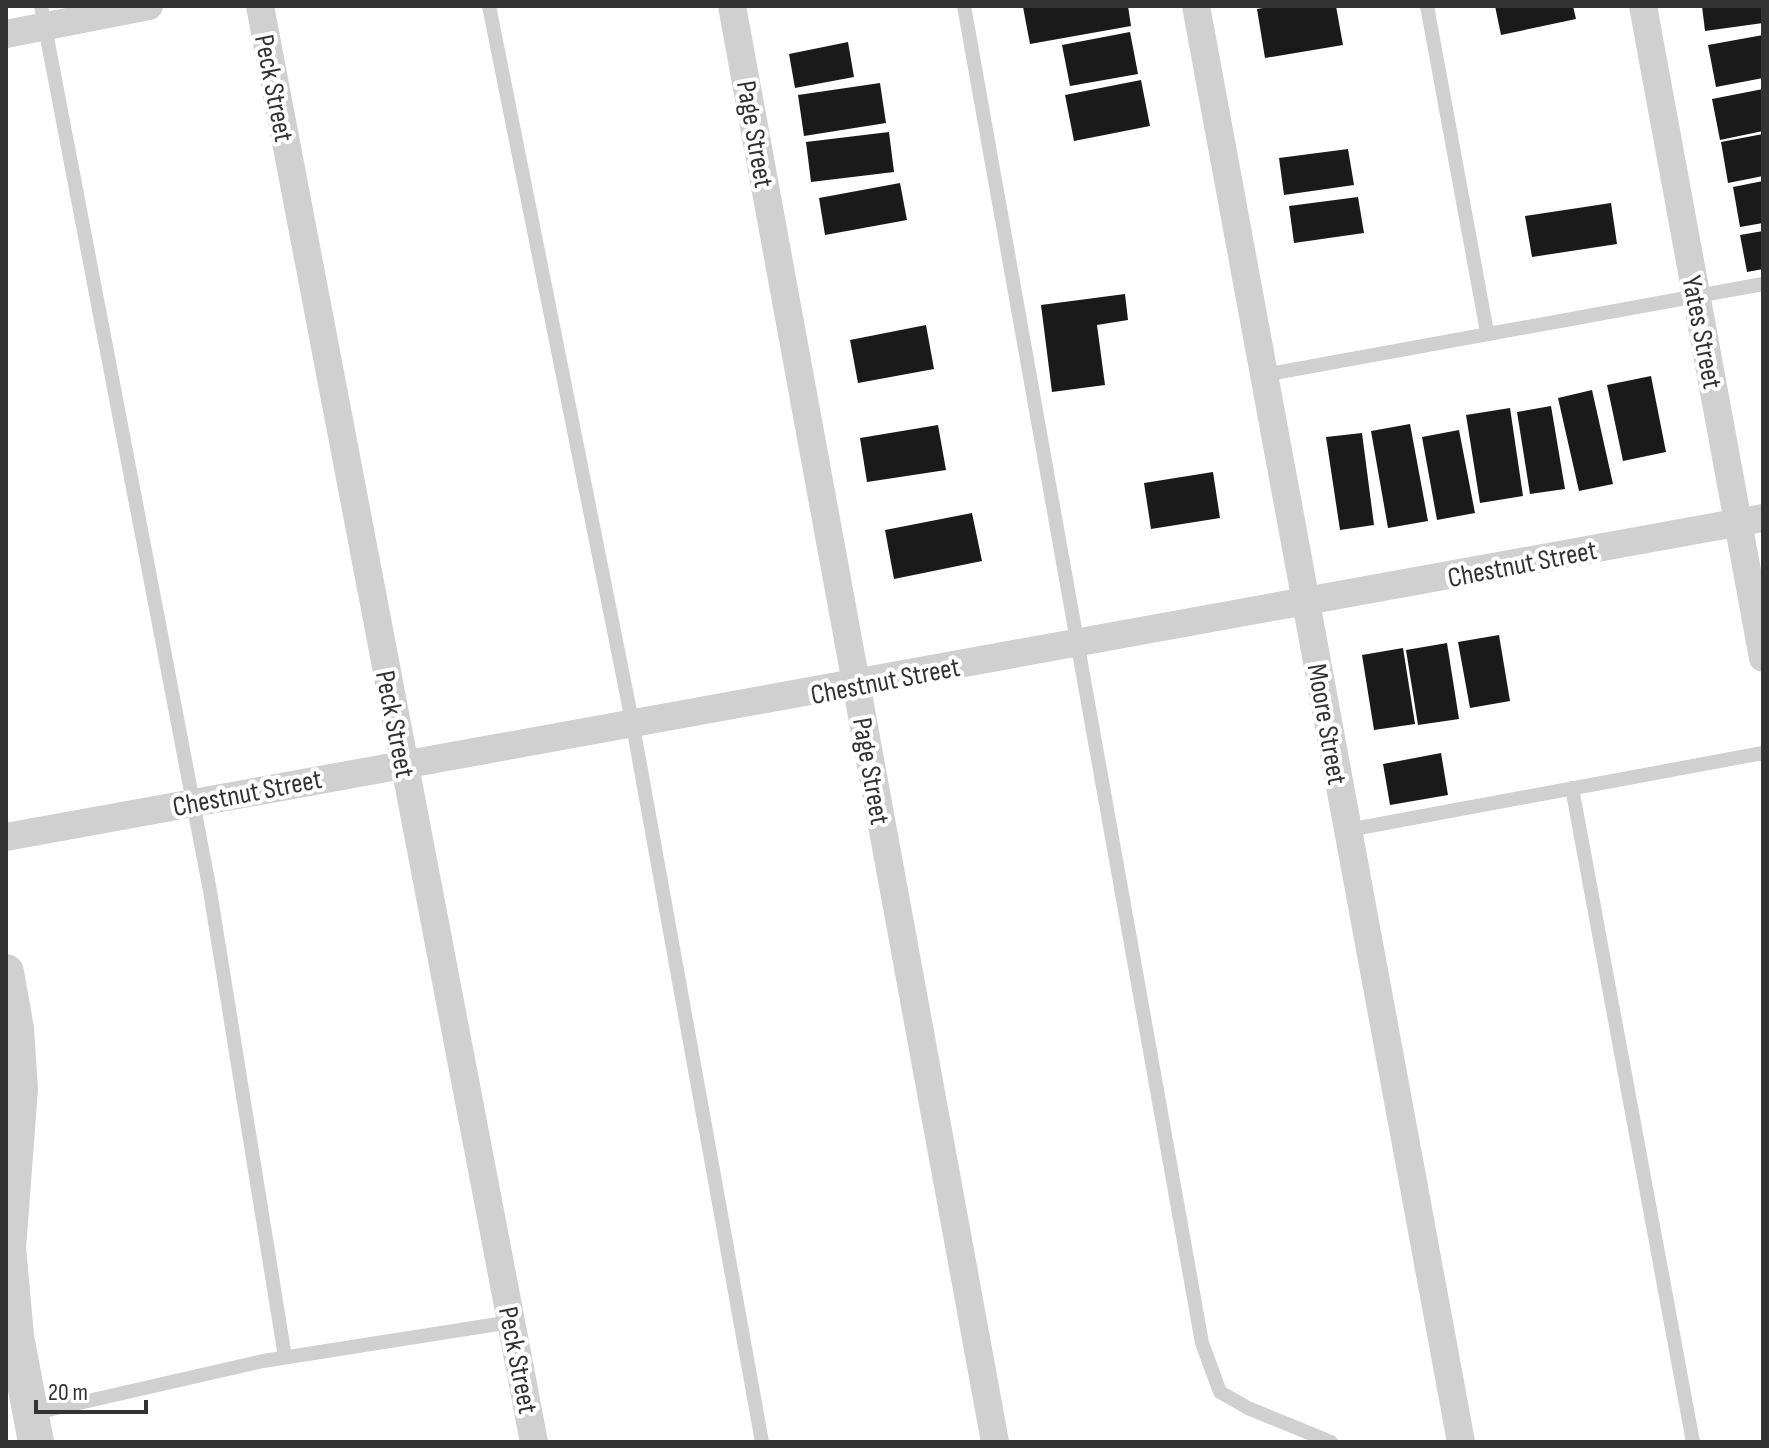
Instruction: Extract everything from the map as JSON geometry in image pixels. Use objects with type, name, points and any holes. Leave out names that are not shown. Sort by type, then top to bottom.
[{"type":"street","points":[[6,34],[43,16],[149,6]]},
{"type":"street","name":"Peck Street","points":[[260,6],[534,1442]]},
{"type":"street","name":"Page Street","points":[[732,6],[995,1442]]},
{"type":"street","name":"Moore Street","points":[[1196,6],[1461,1442]]},
{"type":"street","name":"Yates Street","points":[[1643,6],[1697,297],[1751,520],[1763,658]]},
{"type":"street","name":"Chestnut Street","points":[[6,837],[403,763],[857,686],[1751,520]]},
{"type":"street","points":[[6,972],[16,1029],[20,1089],[8,1248],[27,1412]]},
{"type":"lane","points":[[489,6],[633,726],[762,1442]]},
{"type":"lane","points":[[964,6],[1210,1369],[1220,1392],[1248,1408],[1331,1442]]},
{"type":"lane","points":[[1427,6],[1487,332]]},
{"type":"lane","points":[[43,16],[210,891],[285,1357]]},
{"type":"lane","points":[[1264,375],[1763,284]]},
{"type":"lane","points":[[1348,830],[1763,753]]},
{"type":"lane","points":[[1572,788],[1693,1442]]},
{"type":"lane","points":[[27,1412],[285,1357],[511,1322]]},
{"type":"building","points":[[1128,6],[1131,26],[1030,44],[1023,7]]},
{"type":"building","points":[[1336,6],[1343,45],[1265,58],[1257,9]]},
{"type":"building","points":[[1495,6],[1573,6],[1576,19],[1501,35]]},
{"type":"building","points":[[1702,6],[1763,6],[1763,23],[1705,31]]},
{"type":"building","points":[[1130,32],[1138,74],[1070,86],[1062,45]]},
{"type":"building","points":[[1763,35],[1763,78],[1716,87],[1708,45]]},
{"type":"building","points":[[848,42],[854,77],[795,88],[789,54]]},
{"type":"building","points":[[1141,80],[1150,126],[1074,141],[1065,95]]},
{"type":"building","points":[[880,83],[886,123],[804,136],[798,95]]},
{"type":"building","points":[[1763,89],[1763,131],[1720,140],[1712,99]]},
{"type":"building","points":[[889,132],[894,172],[811,182],[806,142]]},
{"type":"building","points":[[1763,134],[1763,176],[1728,183],[1721,142]]},
{"type":"building","points":[[1348,149],[1354,185],[1284,195],[1279,158]]},
{"type":"building","points":[[1763,181],[1763,223],[1740,227],[1733,187]]},
{"type":"building","points":[[900,183],[907,220],[825,235],[819,198]]},
{"type":"building","points":[[1358,197],[1364,233],[1294,243],[1289,206]]},
{"type":"building","points":[[1611,203],[1617,244],[1532,257],[1525,216]]},
{"type":"building","points":[[1763,231],[1763,269],[1747,272],[1740,235]]},
{"type":"building","points":[[1125,294],[1128,320],[1097,325],[1105,385],[1052,392],[1041,305]]},
{"type":"building","points":[[926,325],[934,369],[858,383],[850,340]]},
{"type":"building","points":[[1651,376],[1666,452],[1623,461],[1607,385]]},
{"type":"building","points":[[1592,390],[1613,484],[1579,491],[1558,398]]},
{"type":"building","points":[[1551,406],[1565,489],[1530,494],[1517,412]]},
{"type":"building","points":[[1510,408],[1523,496],[1480,503],[1466,415]]},
{"type":"building","points":[[1410,424],[1428,521],[1388,528],[1371,431]]},
{"type":"building","points":[[938,425],[946,470],[867,482],[860,438]]},
{"type":"building","points":[[1459,430],[1475,513],[1437,520],[1422,437]]},
{"type":"building","points":[[1362,433],[1374,525],[1340,530],[1326,437]]},
{"type":"building","points":[[1213,472],[1220,518],[1151,529],[1144,483]]},
{"type":"building","points":[[972,513],[982,561],[894,579],[885,530]]},
{"type":"building","points":[[1499,635],[1510,701],[1470,708],[1458,642]]},
{"type":"building","points":[[1447,643],[1459,719],[1418,725],[1406,650]]},
{"type":"building","points":[[1403,648],[1415,724],[1374,730],[1362,655]]},
{"type":"building","points":[[1441,753],[1448,795],[1390,805],[1383,764]]}]
